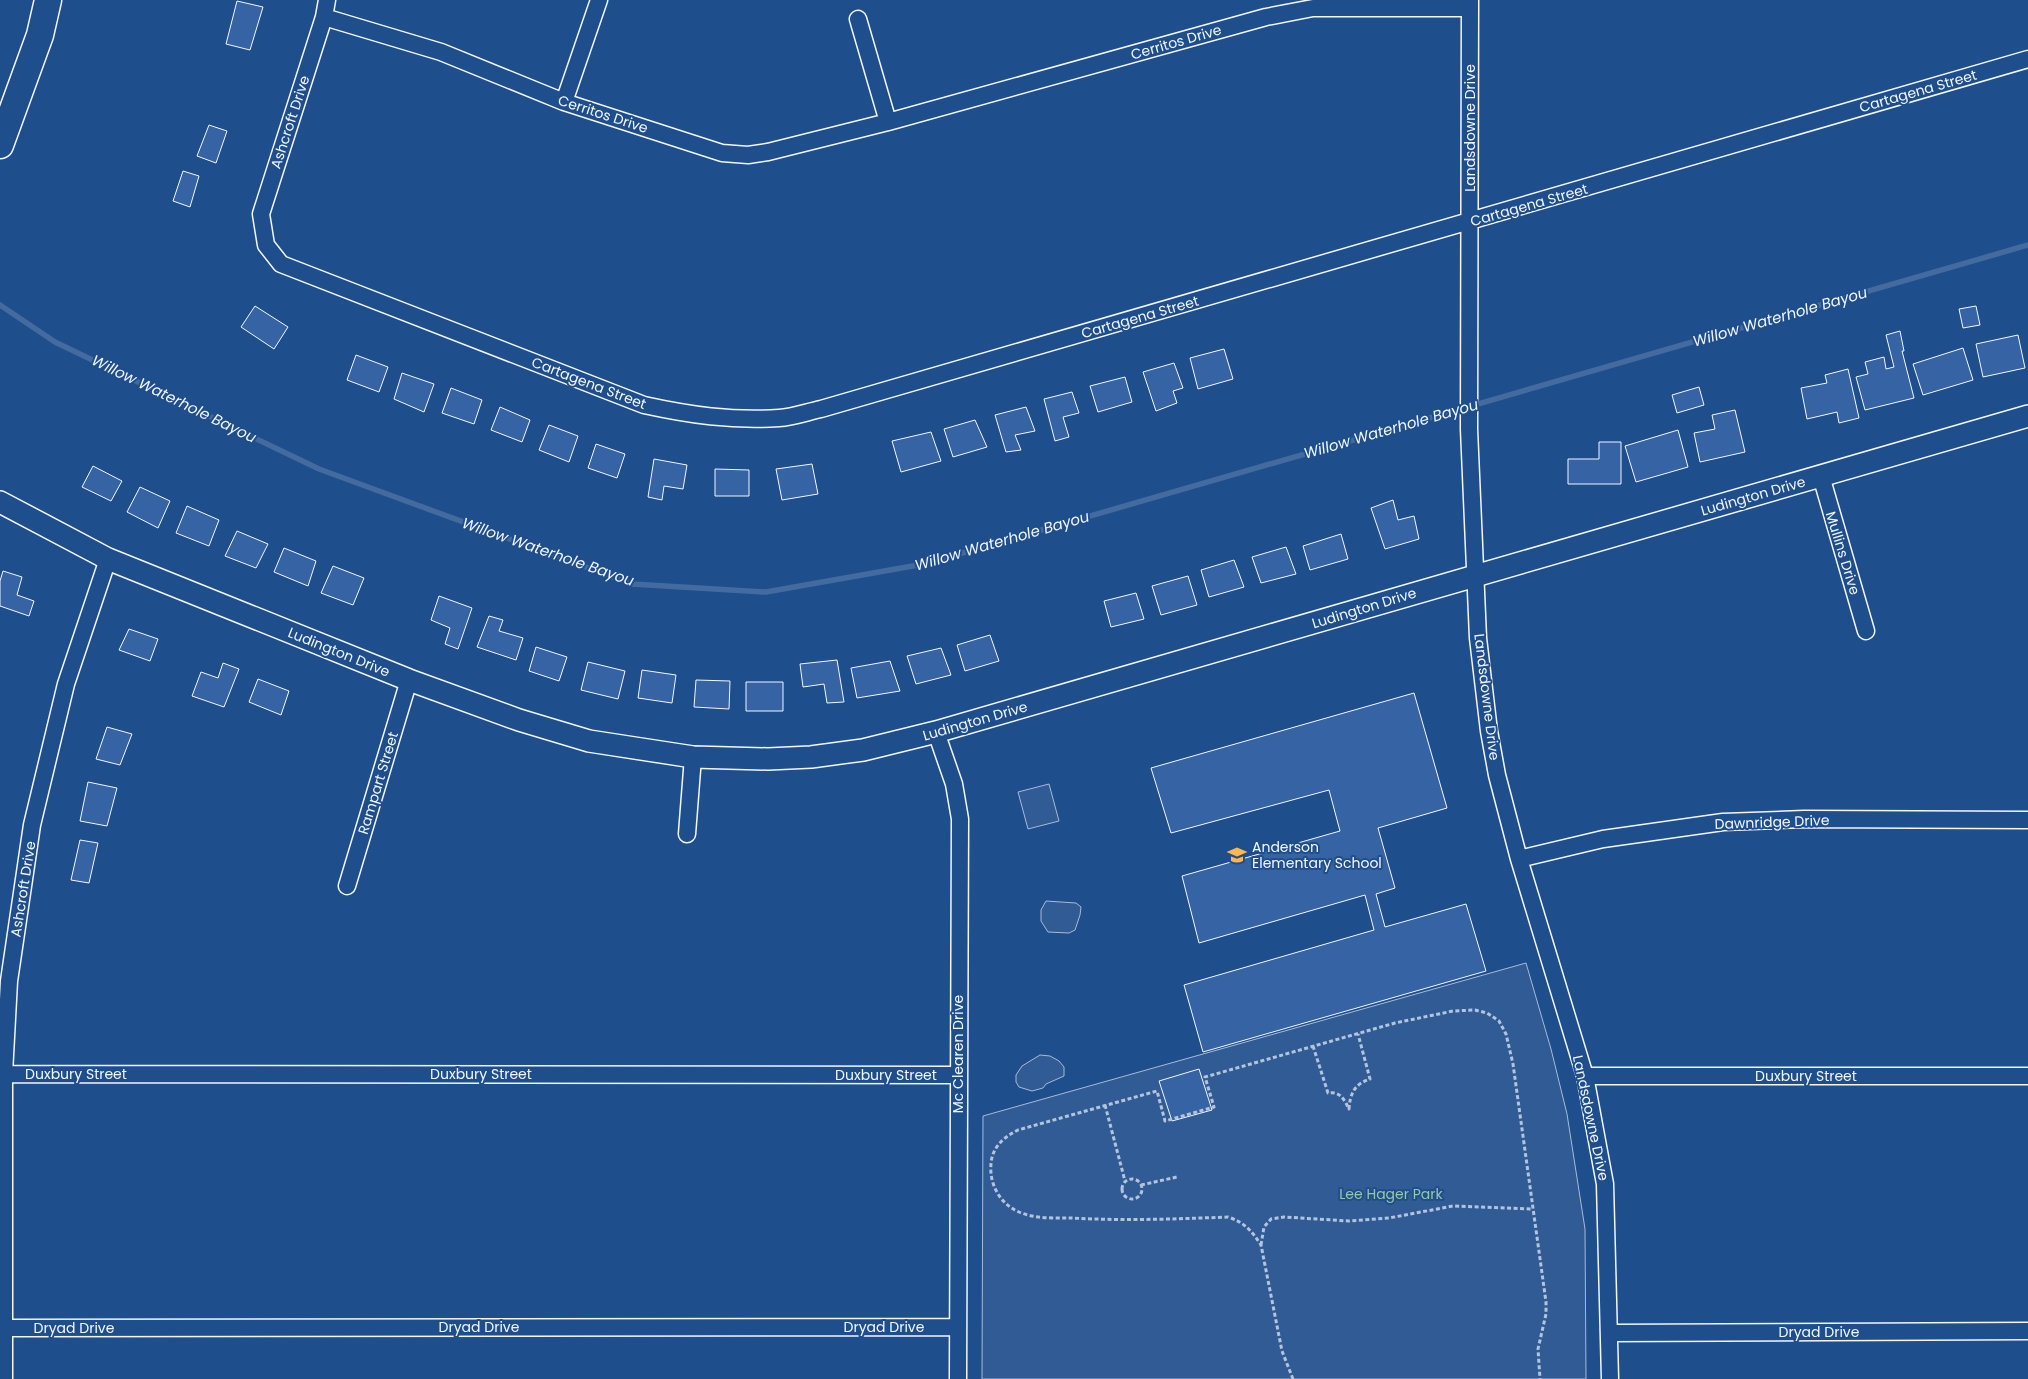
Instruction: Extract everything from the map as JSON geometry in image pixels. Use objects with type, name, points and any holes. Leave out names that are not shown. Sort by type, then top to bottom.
[{"type":"main road","points":[[0,145],[40,35],[48,0]]},
{"type":"street","name":"Ashcroft Drive","points":[[266,245],[261,214],[324,17],[327,0]]},
{"type":"street","points":[[564,102],[599,0]]},
{"type":"street","name":"Cerritos Drive","points":[[324,17],[441,52],[564,102],[722,153],[748,155],[768,152],[888,122],[1266,17],[1313,8],[1470,4]]},
{"type":"street","name":"Landsdowne Drive","points":[[1470,4],[1469,428],[1478,638],[1489,731],[1498,775],[1519,860],[1585,1076],[1605,1184],[1610,1379]]},
{"type":"street","points":[[858,19],[888,122]]},
{"type":"street","name":"Cartagena Street","points":[[266,245],[281,264],[644,406],[693,416],[740,419],[781,418],[821,410],[2028,59]]},
{"type":"street","name":"Ludington Drive","points":[[0,502],[108,559],[409,680],[519,720],[589,741],[693,757],[768,760],[811,757],[863,750],[936,732],[1135,676],[1475,575],[2028,416]]},
{"type":"street","name":"Mullins Drive","points":[[1820,476],[1866,631]]},
{"type":"street","name":"Ashcroft Drive","points":[[4,1379],[2,1328],[4,1074],[9,981],[32,825],[66,684],[108,559]]},
{"type":"street","name":"Rampart Street","points":[[347,886],[409,680]]},
{"type":"street","name":"Mc Clearen Drive","points":[[936,732],[954,784],[960,819],[958,1379]]},
{"type":"street","points":[[687,834],[693,757]]},
{"type":"street","name":"Dawnridge Drive","points":[[1519,860],[1603,839],[1724,822],[1804,819],[2028,820]]},
{"type":"street","name":"Duxbury Street","points":[[4,1074],[958,1075]]},
{"type":"street","name":"Duxbury Street","points":[[1585,1076],[2028,1076]]},
{"type":"street","name":"Dryad Drive","points":[[2,1328],[958,1327]]},
{"type":"street","name":"Dryad Drive","points":[[1610,1333],[2028,1331]]},
{"type":"path","points":[[1261,1245],[1251,1231],[1239,1221],[1228,1217],[1146,1219],[1040,1217],[1020,1212],[1007,1205],[997,1194],[991,1175],[991,1161],[998,1144],[1006,1136],[1018,1130],[1157,1091],[1165,1121],[1214,1107],[1205,1077],[1395,1023],[1454,1011],[1476,1010],[1487,1013],[1499,1021],[1506,1034],[1513,1064],[1532,1209],[1539,1242],[1546,1302],[1546,1314],[1538,1349],[1540,1379]]},
{"type":"path","points":[[1313,1046],[1328,1093],[1334,1092],[1342,1096],[1349,1109],[1350,1098],[1355,1088],[1361,1082],[1370,1079],[1358,1034]]},
{"type":"path","points":[[1105,1105],[1125,1181]]},
{"type":"path","points":[[1142,1185],[1177,1177]]},
{"type":"path","points":[[1134,1178],[1142,1185],[1140,1195],[1131,1199],[1122,1194],[1121,1187],[1125,1181],[1134,1178]]},
{"type":"path","points":[[1293,1379],[1282,1351],[1261,1245],[1264,1227],[1271,1219],[1284,1217],[1349,1221],[1389,1218],[1453,1206],[1532,1209]]},
{"type":"shaded area","points":[[1049,784],[1059,821],[1028,829],[1018,792]]},
{"type":"shaded area","points":[[1046,901],[1076,903],[1081,907],[1075,930],[1069,933],[1048,932],[1041,921],[1041,910]]},
{"type":"shaded area","name":"Lee Hager Park","points":[[1526,963],[1551,1049],[1567,1114],[1585,1229],[1586,1379],[982,1379],[983,1116]]},
{"type":"shaded area","points":[[1040,1055],[1050,1056],[1059,1061],[1064,1067],[1064,1076],[1046,1084],[1043,1088],[1032,1091],[1019,1087],[1016,1082],[1016,1075],[1022,1066]]},
{"type":"building","points":[[237,1],[263,7],[250,50],[226,44]]},
{"type":"building","points":[[209,125],[227,131],[216,163],[197,156]]},
{"type":"building","points":[[183,171],[199,176],[190,207],[173,201]]},
{"type":"building","points":[[255,306],[288,327],[274,349],[241,327]]},
{"type":"building","points":[[1976,306],[1980,325],[1963,328],[1959,309]]},
{"type":"building","points":[[1900,331],[1904,351],[1902,351],[1914,398],[1865,410],[1856,377],[1868,374],[1865,362],[1884,357],[1886,369],[1894,367],[1886,335]]},
{"type":"building","points":[[2018,335],[2025,368],[1983,377],[1976,344]]},
{"type":"building","points":[[1963,348],[1973,380],[1923,395],[1913,364]]},
{"type":"building","points":[[1224,349],[1233,379],[1198,389],[1190,358]]},
{"type":"building","points":[[356,355],[388,367],[379,392],[347,380]]},
{"type":"building","points":[[1174,363],[1183,388],[1173,391],[1177,403],[1156,411],[1143,372]]},
{"type":"building","points":[[1848,369],[1859,418],[1839,423],[1837,412],[1807,419],[1801,388],[1827,383],[1825,375]]},
{"type":"building","points":[[402,373],[434,384],[424,412],[394,399]]},
{"type":"building","points":[[1125,377],[1132,402],[1098,412],[1090,386]]},
{"type":"building","points":[[1699,387],[1704,405],[1677,413],[1672,395]]},
{"type":"building","points":[[451,388],[482,400],[474,424],[442,413]]},
{"type":"building","points":[[1072,392],[1079,413],[1063,417],[1069,437],[1055,441],[1044,399]]},
{"type":"building","points":[[500,407],[530,420],[522,442],[491,430]]},
{"type":"building","points":[[1026,407],[1035,431],[1015,435],[1021,450],[1006,452],[995,415]]},
{"type":"building","points":[[1735,410],[1745,452],[1700,462],[1694,433],[1715,429],[1712,415]]},
{"type":"building","points":[[975,420],[987,447],[953,457],[944,429]]},
{"type":"building","points":[[549,425],[578,436],[569,462],[539,450]]},
{"type":"building","points":[[1678,430],[1688,467],[1636,482],[1625,446]]},
{"type":"building","points":[[931,432],[941,461],[901,472],[892,441]]},
{"type":"building","points":[[1599,442],[1621,442],[1621,484],[1568,484],[1568,459],[1599,459]]},
{"type":"building","points":[[596,444],[625,454],[617,478],[588,468]]},
{"type":"building","points":[[654,459],[687,465],[683,489],[664,486],[662,500],[648,497]]},
{"type":"building","points":[[812,464],[818,494],[782,500],[776,469]]},
{"type":"building","points":[[93,466],[122,481],[111,501],[82,487]]},
{"type":"building","points":[[715,469],[749,470],[749,496],[715,496]]},
{"type":"building","points":[[140,487],[170,501],[158,528],[127,512]]},
{"type":"building","points":[[1393,500],[1398,520],[1414,516],[1419,539],[1385,549],[1371,508]]},
{"type":"building","points":[[187,506],[219,520],[209,546],[176,533]]},
{"type":"building","points":[[237,531],[268,544],[256,568],[225,556]]},
{"type":"building","points":[[1341,534],[1348,559],[1310,570],[1303,546]]},
{"type":"building","points":[[1286,547],[1296,574],[1261,583],[1252,557]]},
{"type":"building","points":[[284,548],[316,561],[308,586],[274,572]]},
{"type":"building","points":[[1234,560],[1244,587],[1209,597],[1201,570]]},
{"type":"building","points":[[333,566],[364,578],[353,605],[321,593]]},
{"type":"building","points":[[3,571],[22,577],[17,595],[34,601],[29,616],[0,606],[0,581]]},
{"type":"building","points":[[1188,576],[1197,605],[1161,615],[1152,586]]},
{"type":"building","points":[[1136,593],[1144,619],[1111,627],[1104,601]]},
{"type":"building","points":[[439,596],[472,608],[458,649],[445,644],[450,628],[431,620]]},
{"type":"building","points":[[489,616],[503,620],[499,631],[523,638],[516,660],[477,647]]},
{"type":"building","points":[[129,629],[158,639],[150,661],[119,650]]},
{"type":"building","points":[[990,635],[999,661],[965,671],[957,645]]},
{"type":"building","points":[[536,647],[567,657],[559,681],[529,671]]},
{"type":"building","points":[[941,648],[951,675],[916,684],[907,656]]},
{"type":"building","points":[[837,660],[844,702],[827,703],[824,684],[803,687],[800,664]]},
{"type":"building","points":[[890,661],[900,691],[857,698],[851,668]]},
{"type":"building","points":[[588,662],[625,671],[618,699],[581,690]]},
{"type":"building","points":[[223,663],[239,669],[224,707],[192,696],[201,672],[218,678]]},
{"type":"building","points":[[642,670],[676,675],[672,703],[638,698]]},
{"type":"building","points":[[258,679],[289,691],[281,715],[249,702]]},
{"type":"building","points":[[696,680],[730,681],[729,709],[694,707]]},
{"type":"building","points":[[746,682],[783,682],[783,711],[746,711]]},
{"type":"building","points":[[1414,693],[1447,808],[1378,828],[1395,888],[1376,894],[1385,927],[1466,904],[1486,971],[1203,1052],[1184,985],[1374,930],[1365,895],[1199,943],[1182,876],[1340,831],[1329,790],[1171,833],[1151,768]]},
{"type":"building","points":[[107,727],[132,734],[120,765],[96,759]]},
{"type":"building","points":[[88,782],[117,788],[107,826],[80,821]]},
{"type":"building","points":[[80,840],[98,843],[89,883],[71,880]]},
{"type":"building","points":[[1199,1069],[1212,1110],[1172,1121],[1159,1081]]},
{"type":"waterway","name":"Willow Waterhole Bayou","points":[[0,305],[55,342],[319,469],[632,584],[766,592],[924,564],[2028,245]]},
{"type":"place","name":"Anderson Elementary School","points":[[1237,855]]}]
